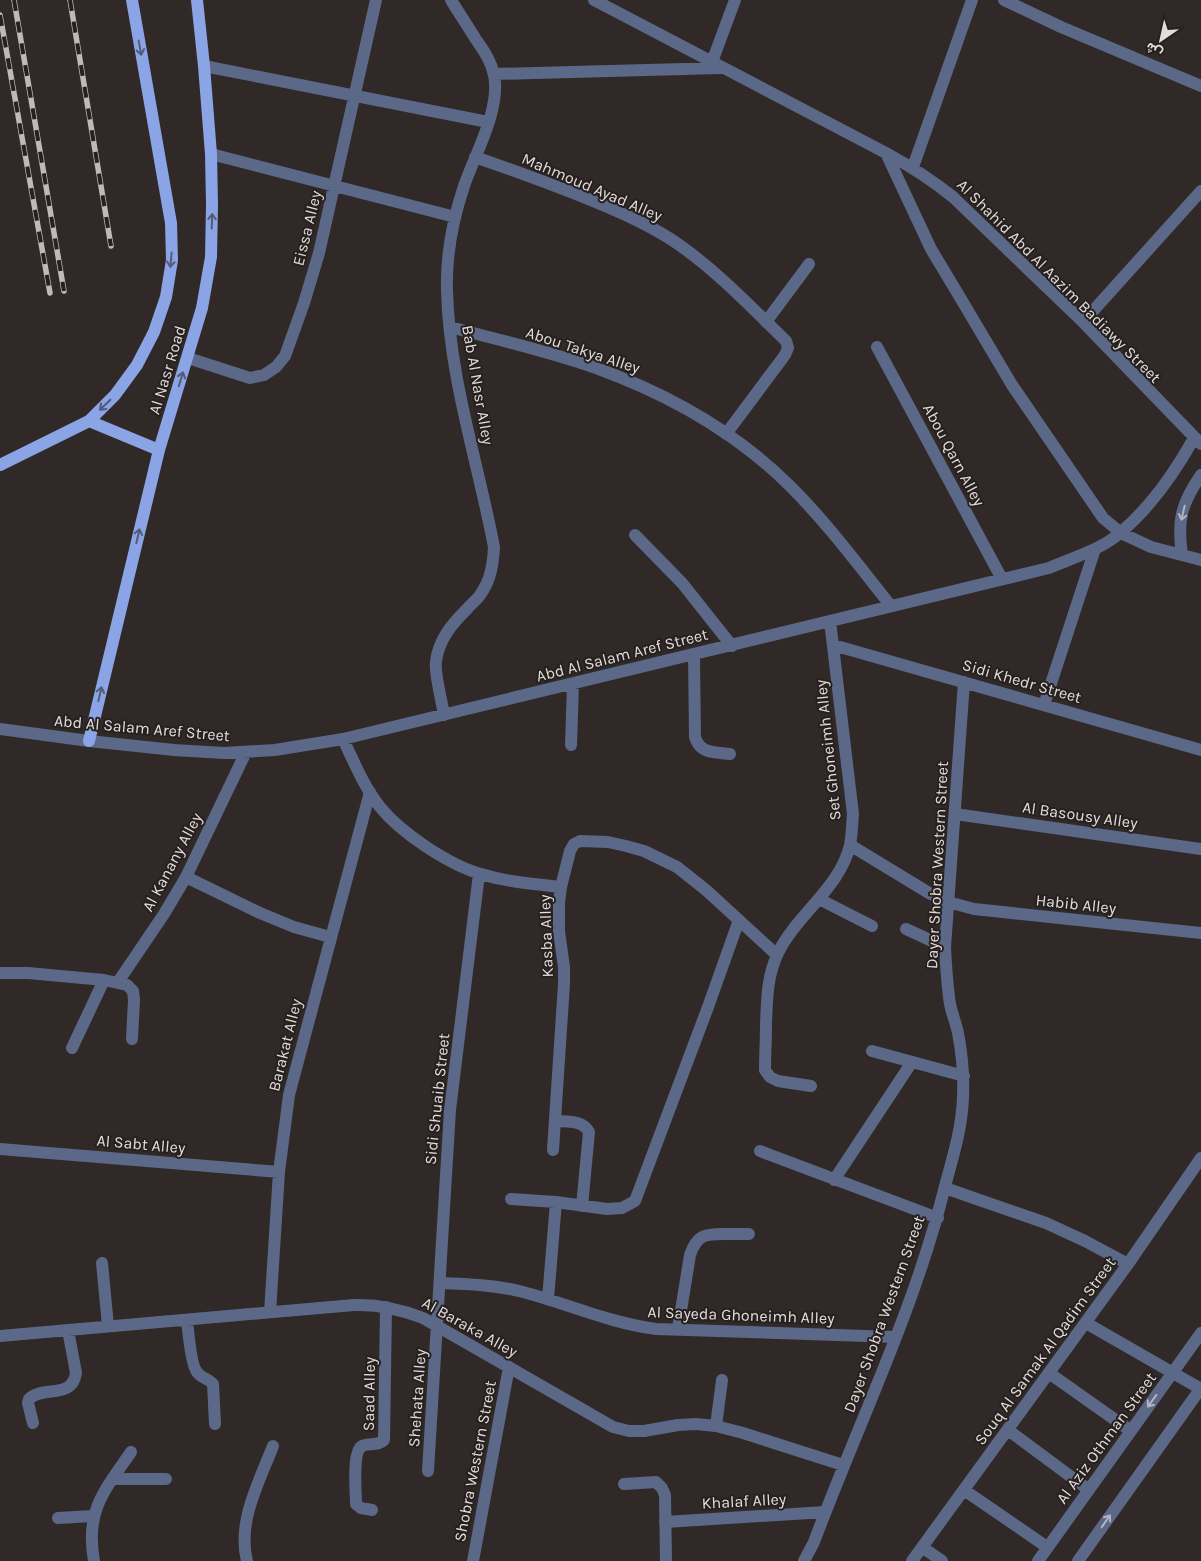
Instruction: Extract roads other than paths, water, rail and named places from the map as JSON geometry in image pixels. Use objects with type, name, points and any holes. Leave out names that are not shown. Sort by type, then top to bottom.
[{"type":"main road","name":"Al Nasr Road","points":[[0,466],[89,420],[115,395],[142,357],[154,332],[166,297],[172,260],[171,223],[132,0]]},
{"type":"main road","name":"Al Nasr Road","points":[[89,742],[159,450],[202,308],[210,257],[212,206],[211,154],[197,0]]},
{"type":"main road","points":[[89,420],[159,450]]},
{"type":"street","name":"Eissa Alley","points":[[188,358],[250,378],[264,375],[276,367],[286,356],[319,253],[376,0]]},
{"type":"street","name":"Bab Al Nasr Alley","points":[[444,715],[435,664],[438,648],[450,627],[480,595],[488,580],[493,564],[494,547],[456,372],[447,290],[449,253],[455,217],[494,106],[496,90],[494,74],[488,56],[450,0]]},
{"type":"street","name":"Al Shahid Abd Al Aazim Badiawy Street","points":[[594,0],[913,167],[954,197],[1083,322],[1198,441]]},
{"type":"street","points":[[494,74],[718,65],[735,0]]},
{"type":"street","points":[[913,167],[972,0]]},
{"type":"street","points":[[1004,0],[1061,27],[1201,86]]},
{"type":"street","points":[[204,66],[488,122]]},
{"type":"street","points":[[886,153],[931,249],[1012,384],[1103,518],[1121,533],[1150,547],[1201,560]]},
{"type":"street","points":[[211,154],[455,217]]},
{"type":"street","name":"Mahmoud Ayad Alley","points":[[475,157],[535,178],[649,226],[702,262],[786,341],[788,348],[785,355],[726,434]]},
{"type":"street","points":[[1083,322],[1201,191]]},
{"type":"street","points":[[766,322],[809,264]]},
{"type":"street","name":"Abou Takya Alley","points":[[450,327],[595,368],[641,386],[684,408],[726,434],[759,459],[802,498],[819,516],[891,606]]},
{"type":"street","name":"Abou Qarn Alley","points":[[877,347],[1002,579]]},
{"type":"street","name":"Abd Al Salam Aref Street","points":[[0,728],[89,742],[224,753],[274,750],[343,739],[444,715],[1049,568],[1095,548],[1121,533],[1162,488],[1198,441]]},
{"type":"street","points":[[1182,555],[1179,534],[1182,512],[1190,491],[1201,475]]},
{"type":"street","points":[[635,535],[682,583],[732,646]]},
{"type":"street","points":[[1044,705],[1095,548]]},
{"type":"street","name":"Set Ghoneimh Alley","points":[[811,1086],[778,1081],[770,1077],[765,1070],[768,985],[777,955],[790,932],[819,899],[842,865],[850,845],[852,814],[830,621]]},
{"type":"street","name":"Sidi Khedr Street","points":[[833,644],[1201,750]]},
{"type":"street","points":[[694,655],[695,736],[697,744],[702,749],[730,754]]},
{"type":"street","name":"Dayer Shobra Western Street","points":[[804,1561],[814,1542],[896,1337],[925,1258],[938,1218],[961,1122],[964,1076],[958,1033],[950,1005],[945,947],[964,682]]},
{"type":"street","points":[[571,745],[573,684]]},
{"type":"street","points":[[343,739],[370,792],[380,807],[409,834],[443,857],[480,874],[505,880],[561,887]]},
{"type":"street","name":"Al Kanany Alley","points":[[118,982],[164,914],[186,877],[246,752]]},
{"type":"street","name":"Barakat Alley","points":[[270,1312],[279,1172],[289,1095],[370,792]]},
{"type":"street","name":"Al Basousy Alley","points":[[955,814],[1201,849]]},
{"type":"street","name":"Kasba Alley","points":[[553,1150],[564,984],[563,949],[559,931],[559,903],[570,851],[574,844],[580,841],[587,841],[626,846],[661,858],[692,877],[777,955]]},
{"type":"street","name":"Habib Alley","points":[[850,845],[922,889],[948,902],[974,909],[1201,933]]},
{"type":"street","name":"Sidi Shuaib Street","points":[[438,1327],[450,1110],[480,874]]},
{"type":"street","points":[[186,877],[260,913],[294,927],[330,937]]},
{"type":"street","points":[[819,899],[872,926]]},
{"type":"street","points":[[510,1199],[556,1202],[606,1209],[622,1208],[635,1200],[739,920]]},
{"type":"street","points":[[906,929],[945,947]]},
{"type":"street","points":[[0,973],[28,973],[104,980],[127,985],[134,991],[132,1040]]},
{"type":"street","points":[[72,1048],[104,980]]},
{"type":"street","points":[[872,1051],[964,1076]]},
{"type":"street","points":[[834,1180],[912,1062]]},
{"type":"street","points":[[555,1121],[579,1123],[590,1132],[582,1206]]},
{"type":"street","name":"Al Sabt Alley","points":[[0,1149],[279,1172]]},
{"type":"street","points":[[760,1152],[938,1218]]},
{"type":"street","name":"Souq Al Samak Al Qadim Street","points":[[912,1561],[1086,1323],[1201,1158]]},
{"type":"street","points":[[945,1188],[1046,1223],[1128,1264]]},
{"type":"street","points":[[548,1299],[556,1202]]},
{"type":"street","points":[[678,1329],[690,1255],[698,1239],[706,1234],[749,1234]]},
{"type":"street","points":[[102,1263],[108,1326]]},
{"type":"street","name":"Al Sayeda Ghoneimh Alley","points":[[440,1283],[496,1286],[548,1299],[619,1323],[656,1329],[896,1337]]},
{"type":"street","name":"Al Baraka Alley","points":[[0,1336],[354,1305],[386,1307],[406,1311],[423,1318],[613,1427],[629,1431],[644,1431],[678,1425],[716,1426],[744,1433],[843,1466]]},
{"type":"street","name":"Saad Alley","points":[[372,1510],[361,1508],[356,1504],[356,1455],[360,1447],[377,1444],[384,1440],[386,1307]]},
{"type":"street","points":[[187,1320],[195,1370],[213,1384],[215,1424]]},
{"type":"street","points":[[1078,1561],[1201,1389],[1086,1323]]},
{"type":"street","name":"Shehata Alley","points":[[428,1471],[438,1327]]},
{"type":"street","points":[[33,1423],[28,1403],[29,1399],[36,1394],[66,1389],[75,1379],[76,1373],[68,1330]]},
{"type":"street","name":"Al Aziz Othman Street","points":[[1038,1561],[1201,1334]]},
{"type":"street","name":"Shobra Western Street","points":[[473,1561],[509,1368]]},
{"type":"street","points":[[1049,1373],[1131,1431]]},
{"type":"street","points":[[716,1426],[722,1380]]},
{"type":"street","points":[[1008,1430],[1089,1490]]},
{"type":"street","points":[[247,1561],[245,1529],[249,1508],[273,1446]]},
{"type":"street","points":[[94,1561],[92,1544],[94,1516],[101,1496],[131,1452]]},
{"type":"street","points":[[112,1479],[166,1478]]},
{"type":"street","points":[[624,1484],[656,1482],[662,1488],[664,1495],[666,1561]]},
{"type":"street","points":[[964,1490],[1047,1548]]},
{"type":"street","name":"Khalaf Alley","points":[[665,1522],[825,1512]]},
{"type":"street","points":[[58,1518],[94,1516]]},
{"type":"street","points":[[922,1547],[942,1561]]},
{"type":"railway","points":[[14,0],[64,291]]},
{"type":"railway","points":[[70,0],[111,246]]},
{"type":"railway","points":[[0,15],[50,293]]}]
